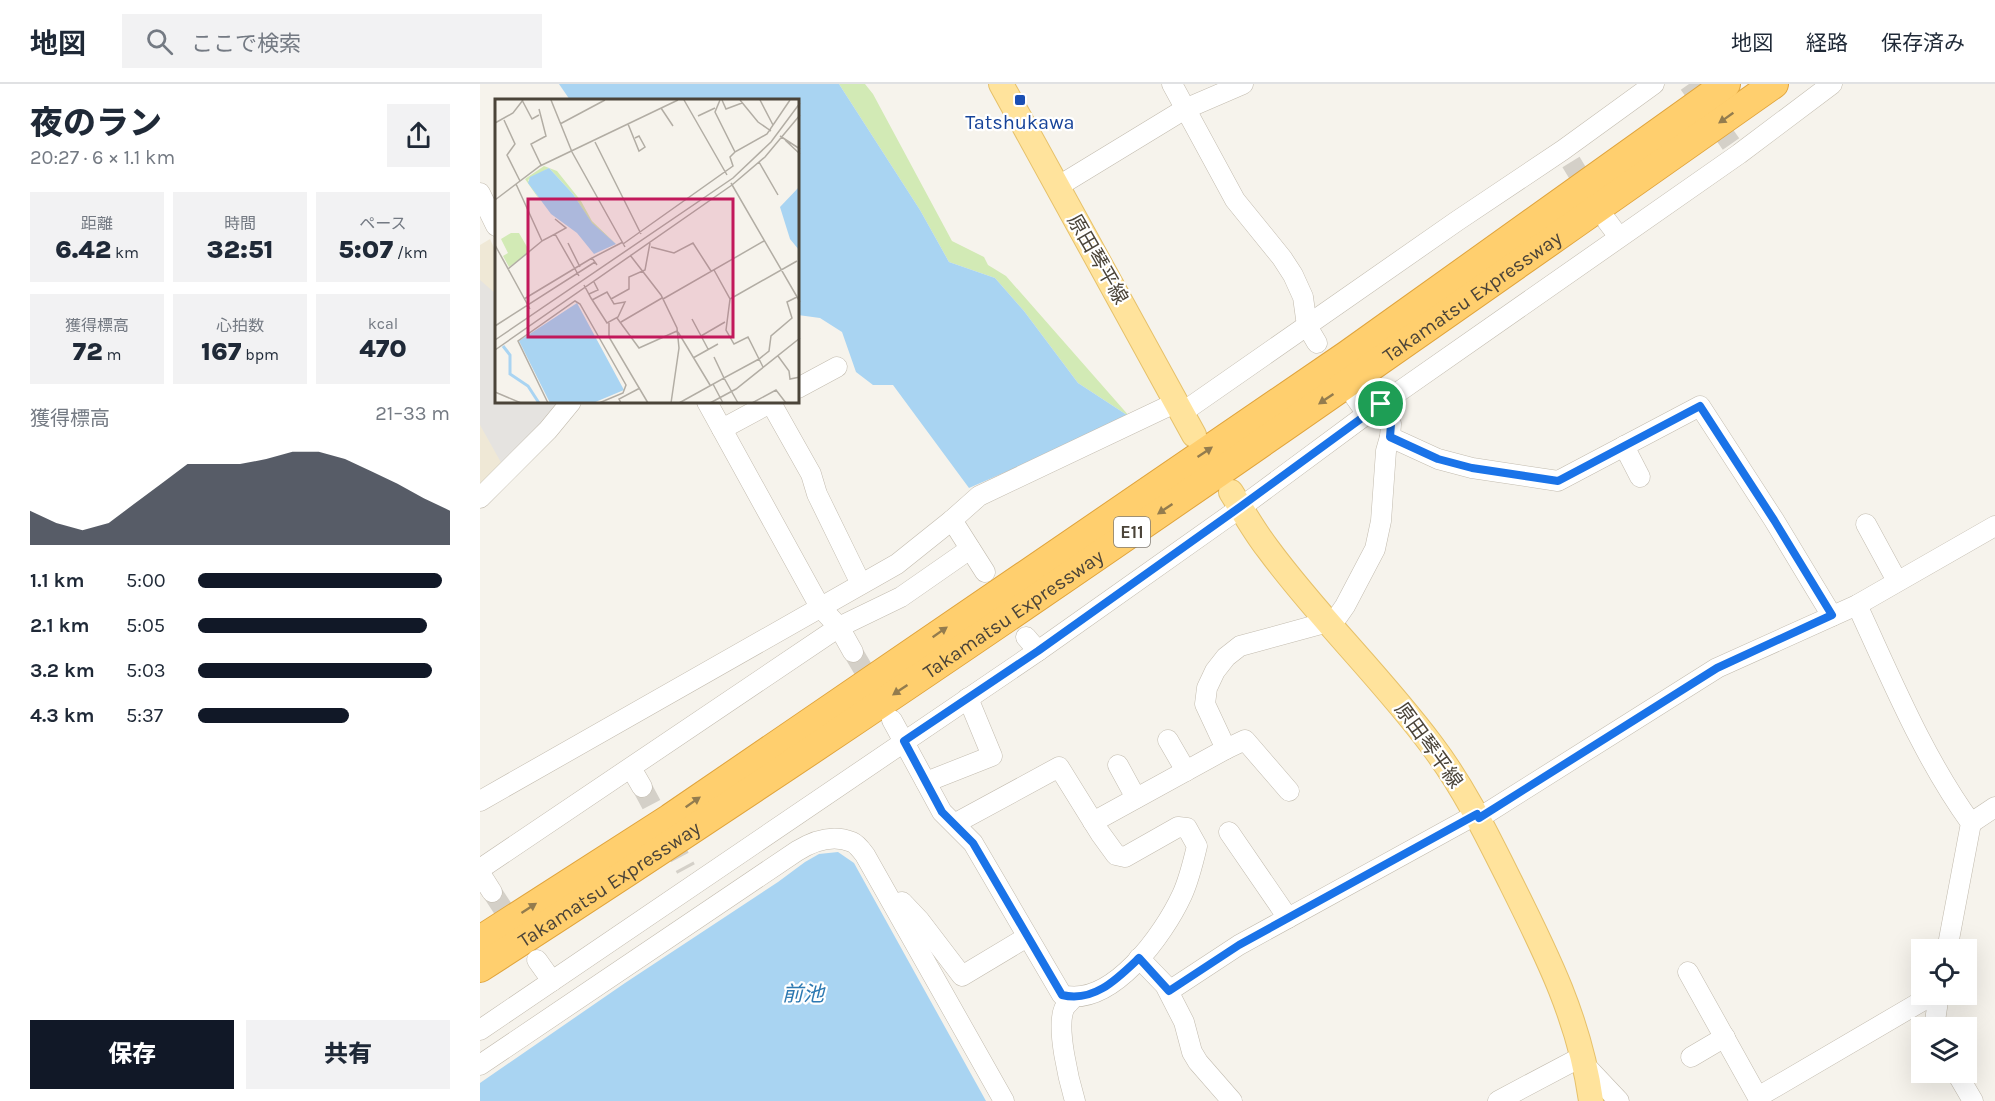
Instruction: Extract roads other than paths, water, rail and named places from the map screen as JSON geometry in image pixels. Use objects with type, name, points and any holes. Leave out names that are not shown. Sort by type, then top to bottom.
[{"type":"highway","name":"Takamatsu Expressway","points":[[480,940],[670,818],[1347,355],[1726,84]]},
{"type":"highway","name":"Takamatsu Expressway","points":[[480,968],[692,831],[1774,92]]},
{"type":"main road","name":"原田琴平線","points":[[1001,84],[1194,435]]},
{"type":"main road","name":"原田琴平線","points":[[1235,500],[1269,551],[1432,745],[1478,816],[1542,945],[1574,1026],[1585,1061],[1591,1101]]},
{"type":"street","points":[[1172,84],[1235,200],[1293,275],[1304,297],[1312,334]]},
{"type":"street","points":[[1057,187],[1185,109],[1243,84]]},
{"type":"street","points":[[480,801],[897,564],[979,496],[1180,407],[1312,334],[1457,221],[1567,156],[1654,84]]},
{"type":"street","points":[[480,1030],[552,981],[690,876],[968,698],[1032,644],[1235,500],[1374,409],[1619,237],[1735,149],[1786,118],[1832,84]]},
{"type":"street","points":[[1774,92],[1786,118]]},
{"type":"street","points":[[480,193],[495,224]]},
{"type":"street","points":[[1607,221],[1619,237]]},
{"type":"street","points":[[800,387],[837,367]]},
{"type":"street","points":[[1226,749],[1205,704],[1207,688],[1215,671],[1226,657],[1240,646],[1328,622],[1338,615],[1375,549],[1381,521],[1386,451],[1391,424],[1374,409],[1355,397]]},
{"type":"street","points":[[480,498],[548,430],[569,404]]},
{"type":"street","points":[[708,404],[820,607],[839,627],[853,652]]},
{"type":"street","points":[[722,429],[768,404]]},
{"type":"street","points":[[773,404],[811,474],[816,494],[861,584]]},
{"type":"street","points":[[1390,437],[1438,459],[1472,468],[1558,481],[1700,406],[1832,615]]},
{"type":"street","points":[[1623,446],[1640,477]]},
{"type":"street","points":[[952,519],[985,572]]},
{"type":"street","points":[[1866,524],[1898,581]]},
{"type":"street","points":[[1169,991],[1239,945],[1478,816],[1717,668],[1857,605],[1995,526]]},
{"type":"street","points":[[492,892],[480,871],[839,627],[901,597],[970,549]]},
{"type":"street","points":[[1857,605],[1899,696],[1945,785],[1971,823],[1949,939]]},
{"type":"street","points":[[926,782],[992,756],[968,698]]},
{"type":"street","points":[[892,720],[942,812],[973,843],[1062,995],[1073,998]]},
{"type":"street","points":[[1168,740],[1186,771]]},
{"type":"street","points":[[1093,822],[1226,749],[1245,741],[1289,791]]},
{"type":"street","points":[[1118,765],[1136,798]]},
{"type":"street","points":[[954,824],[1059,767],[1116,855],[1125,857],[1178,827],[1187,828],[1197,846],[1182,894],[1167,921],[1139,958],[1110,986],[1073,998],[1064,1009],[1062,1031],[1068,1077],[1075,1101]]},
{"type":"street","points":[[631,768],[642,787]]},
{"type":"street","points":[[1971,823],[1995,807]]},
{"type":"street","points":[[1229,832],[1288,918]]},
{"type":"street","points":[[480,1065],[809,843],[824,839],[840,839],[854,842],[866,855],[1004,1101]]},
{"type":"street","points":[[893,904],[902,902],[920,921],[962,976],[1027,937]]},
{"type":"street","points":[[1139,958],[1169,991],[1184,1022],[1192,1052],[1198,1062],[1232,1101]]},
{"type":"street","points":[[537,960],[552,981]]},
{"type":"street","points":[[1689,972],[1759,1099],[1916,1005]]},
{"type":"street","points":[[1690,1057],[1725,1037]]},
{"type":"street","points":[[1498,1101],[1585,1061],[1619,1101]]},
{"type":"street","points":[[1962,1083],[1973,1101]]},
{"type":"water","points":[[559,84],[839,84],[920,210],[949,262],[995,278],[1024,311],[1078,383],[1130,417],[969,488],[893,385],[873,385],[856,372],[842,332],[820,318],[800,315],[800,99],[569,99]]},
{"type":"water","name":"前池","points":[[838,852],[854,863],[986,1101],[480,1101],[480,1083],[805,862],[819,854]]},
{"type":"tunnel","points":[[1689,84],[1731,144]]},
{"type":"tunnel","points":[[1571,162],[1591,195]]},
{"type":"tunnel","points":[[853,652],[876,691]]},
{"type":"tunnel","points":[[642,787],[686,869]]},
{"type":"tunnel","points":[[492,892],[517,930]]},
{"type":"place","name":"Tatshukawa","points":[[1020,100]]}]
